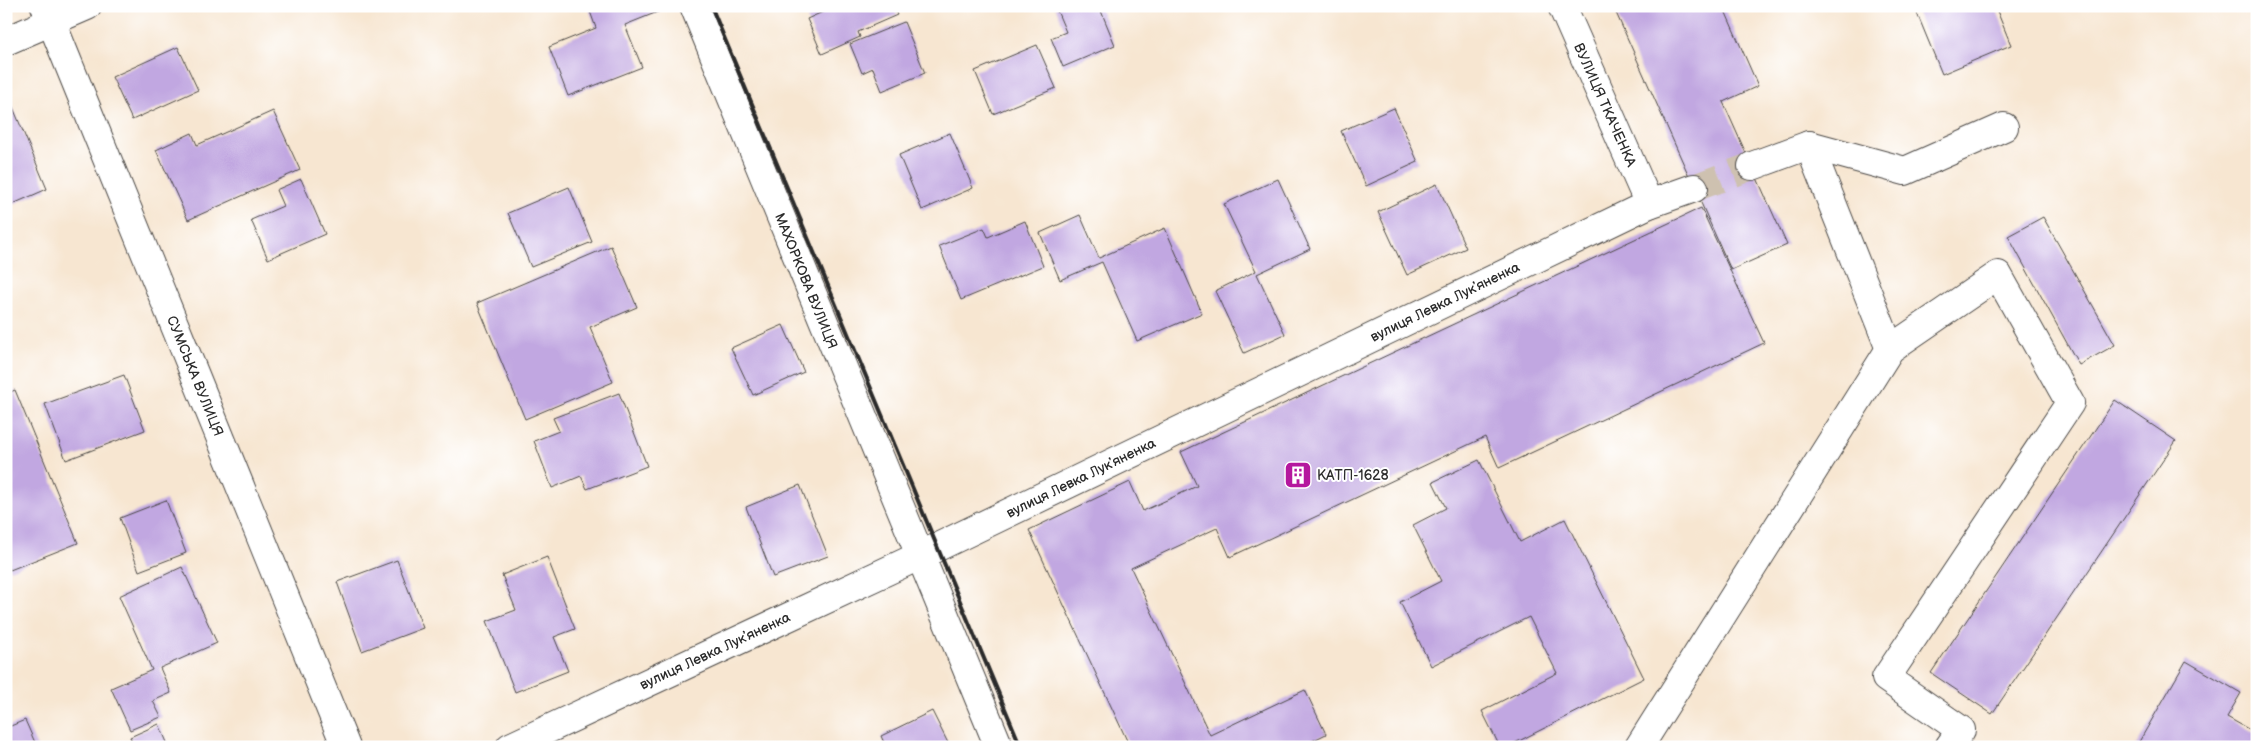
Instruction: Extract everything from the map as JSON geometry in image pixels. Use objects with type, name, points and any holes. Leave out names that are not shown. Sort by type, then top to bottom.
[{"type":"street","points":[[6,41],[48,14],[87,6]]},
{"type":"street","name":"МАХОРКОВА ВУЛИЦЯ","points":[[694,6],[999,747]]},
{"type":"street","name":"ВУЛИЦЯ ТКАЧЕНКА","points":[[1562,6],[1649,204]]},
{"type":"street","name":"СУМСЬКА ВУЛИЦЯ","points":[[48,14],[346,747]]},
{"type":"street","points":[[1752,166],[1809,145],[1905,171],[2004,127]]},
{"type":"street","points":[[1809,145],[1890,349]]},
{"type":"street","name":"вулиця Левка Лукʼяненка","points":[[510,747],[919,556],[1649,204],[1694,188]]},
{"type":"street","points":[[1640,747],[1890,349],[1998,275],[2070,403],[1886,678],[1961,730],[1949,747]]},
{"type":"building","points":[[588,6],[659,6],[660,11],[625,25],[642,67],[568,96],[549,47],[596,28]]},
{"type":"building","points":[[836,6],[893,6],[897,15],[858,32],[860,37],[822,54],[807,19]]},
{"type":"building","points":[[1055,6],[1099,6],[1115,45],[1063,67],[1051,38],[1066,32]]},
{"type":"building","points":[[1613,6],[1723,6],[1758,86],[1723,102],[1787,245],[1731,270]]},
{"type":"building","points":[[1914,6],[1995,6],[2011,45],[1942,74]]},
{"type":"building","points":[[904,22],[925,73],[882,91],[873,68],[862,73],[850,44]]},
{"type":"building","points":[[1037,45],[1056,88],[993,114],[975,71]]},
{"type":"building","points":[[178,47],[198,90],[132,120],[112,77]]},
{"type":"building","points":[[12,105],[47,189],[6,207],[6,107]]},
{"type":"building","points":[[1394,108],[1418,162],[1366,186],[1341,131]]},
{"type":"building","points":[[273,111],[300,170],[188,220],[156,150],[192,133],[197,145]]},
{"type":"building","points":[[950,133],[973,188],[922,210],[899,155]]},
{"type":"building","points":[[301,179],[325,234],[268,259],[251,220],[283,206],[276,190]]},
{"type":"building","points":[[1278,179],[1310,249],[1257,274],[1285,334],[1244,353],[1215,291],[1256,271],[1224,204]]},
{"type":"building","points":[[1437,184],[1466,248],[1407,275],[1378,212]]},
{"type":"building","points":[[569,187],[592,242],[531,267],[508,213]]},
{"type":"building","name":"КАТП-1628","points":[[1701,208],[1764,343],[1499,468],[1485,437],[1230,557],[1217,528],[1131,568],[1210,735],[1305,690],[1326,734],[1300,747],[1130,747],[1029,530],[1130,482],[1143,511],[1197,486],[1181,452]]},
{"type":"building","points":[[1080,215],[1099,258],[1165,228],[1202,313],[1137,341],[1102,262],[1060,280],[1040,233]]},
{"type":"building","points":[[2043,217],[2115,345],[2079,365],[2008,236]]},
{"type":"building","points":[[1025,221],[1043,266],[961,300],[939,246],[984,228],[988,237]]},
{"type":"building","points":[[611,246],[637,307],[590,327],[613,382],[525,419],[477,303]]},
{"type":"building","points":[[783,325],[804,372],[753,395],[731,348]]},
{"type":"building","points":[[124,375],[145,430],[66,460],[45,404]]},
{"type":"building","points":[[15,390],[78,543],[10,570],[6,561],[6,394]]},
{"type":"building","points":[[619,393],[647,466],[587,489],[581,476],[552,488],[534,441],[559,431],[553,418]]},
{"type":"building","points":[[2115,400],[2176,441],[1992,714],[1931,673]]},
{"type":"building","points":[[1479,460],[1520,542],[1565,519],[1644,678],[1507,747],[1500,747],[1482,711],[1557,673],[1529,617],[1431,666],[1400,602],[1441,581],[1413,525],[1446,508],[1433,482]]},
{"type":"building","points":[[800,485],[828,556],[773,577],[746,507]]},
{"type":"building","points":[[166,500],[186,553],[139,571],[120,518]]},
{"type":"building","points":[[547,557],[575,629],[554,637],[568,671],[515,692],[487,621],[516,610],[502,575]]},
{"type":"building","points":[[397,560],[423,628],[362,651],[337,582]]},
{"type":"building","points":[[182,567],[217,643],[160,668],[171,693],[153,701],[161,717],[130,730],[111,688],[152,670],[119,596]]},
{"type":"building","points":[[2186,661],[2241,693],[2227,717],[2257,734],[2257,747],[2136,747]]},
{"type":"building","points":[[932,711],[950,747],[886,747],[881,736]]},
{"type":"building","points":[[25,720],[37,747],[6,747],[6,728]]},
{"type":"building","points":[[159,724],[169,747],[134,747],[130,737]]},
{"type":"tunnel","points":[[1694,188],[1752,166]]},
{"type":"railway","points":[[711,6],[1021,747]]},
{"type":"place","name":"КАТП-1628","points":[[1298,475]]}]
